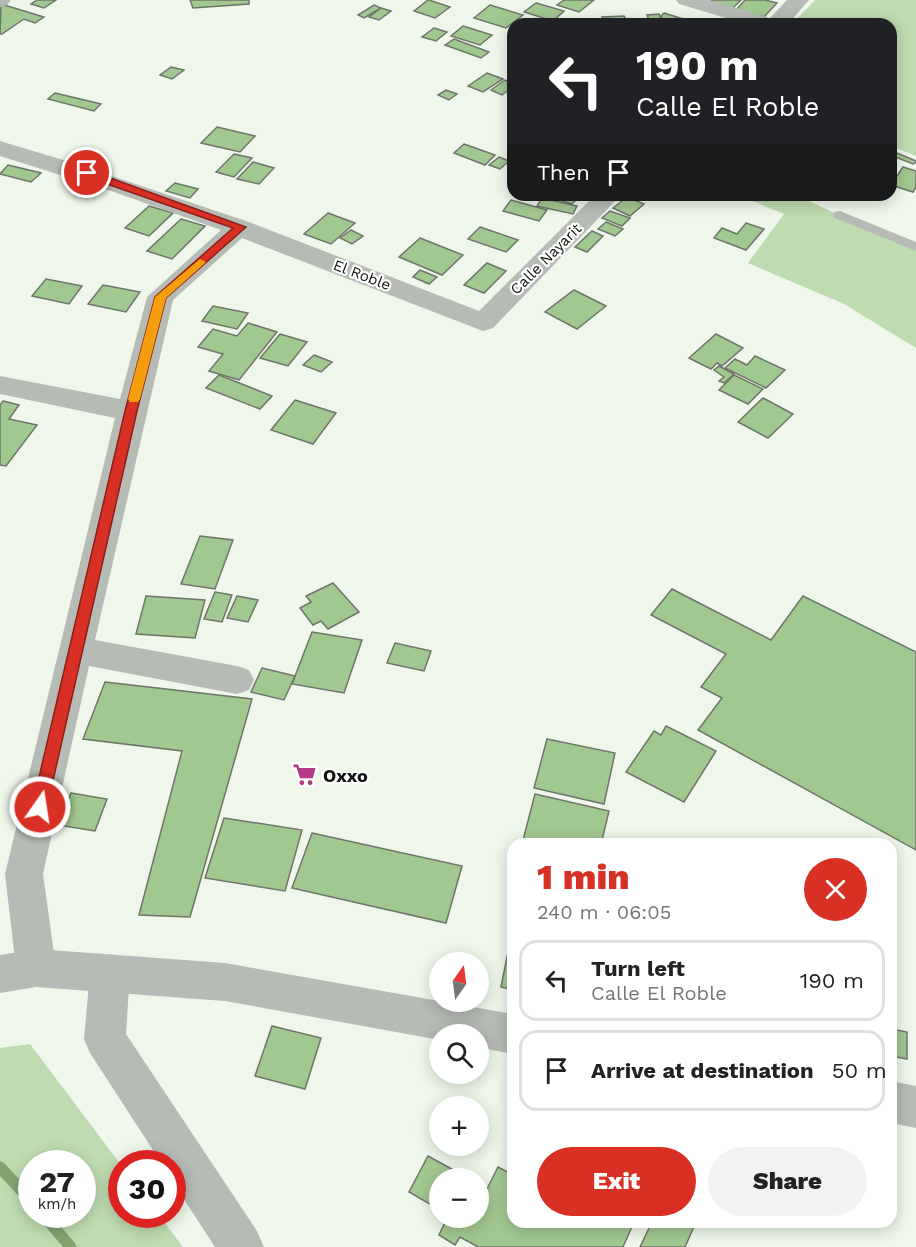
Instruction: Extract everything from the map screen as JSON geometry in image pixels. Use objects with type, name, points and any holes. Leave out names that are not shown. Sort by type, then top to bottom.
[{"type":"street","points":[[686,0],[748,18]]},
{"type":"street","points":[[782,18],[799,0]]},
{"type":"street","name":"El Roble","points":[[0,148],[87,173],[240,227],[483,322]]},
{"type":"street","name":"Calle Nayarit","points":[[483,322],[603,201]]},
{"type":"street","points":[[240,227],[160,297],[131,411],[24,874],[18,971],[110,973],[225,982],[507,1033]]},
{"type":"street","points":[[0,385],[131,411]]},
{"type":"street","points":[[76,650],[237,681]]},
{"type":"street","points":[[110,973],[105,1039],[241,1247]]},
{"type":"street","points":[[897,1103],[916,1107]]},
{"type":"lane","points":[[840,215],[916,247]]},
{"type":"green space","points":[[815,0],[916,0],[916,156],[897,148],[897,18],[798,18]]},
{"type":"green space","points":[[753,201],[809,201],[916,250],[916,348],[844,304],[748,263],[784,214]]},
{"type":"green space","points":[[30,1044],[110,1150],[108,1228],[169,1228],[183,1247],[0,1247],[0,1048]]},
{"type":"building","points":[[37,0],[56,0],[44,8],[31,4]]},
{"type":"building","points":[[190,0],[249,0],[249,4],[193,8]]},
{"type":"building","points":[[428,0],[450,7],[435,18],[414,11]]},
{"type":"building","points":[[564,0],[594,0],[579,12],[557,5]]},
{"type":"building","points":[[712,0],[741,0],[733,8],[710,2]]},
{"type":"building","points":[[745,0],[765,0],[777,3],[764,17],[736,10]]},
{"type":"building","points":[[536,3],[564,11],[556,18],[543,18],[524,12]]},
{"type":"building","points":[[1,4],[44,17],[35,23],[24,19],[0,34]]},
{"type":"building","points":[[374,5],[381,8],[364,18],[358,15]]},
{"type":"building","points":[[490,5],[523,15],[519,18],[507,18],[506,28],[474,18]]},
{"type":"building","points":[[381,8],[391,11],[379,20],[369,17]]},
{"type":"building","points":[[664,13],[680,18],[662,18]]},
{"type":"building","points":[[659,14],[661,18],[648,18],[647,15]]},
{"type":"building","points":[[624,16],[625,18],[602,17]]},
{"type":"building","points":[[463,26],[492,35],[480,45],[451,36]]},
{"type":"building","points":[[434,28],[447,32],[436,41],[422,37]]},
{"type":"building","points":[[454,39],[489,52],[481,58],[445,45]]},
{"type":"building","points":[[171,67],[184,70],[172,79],[160,75]]},
{"type":"building","points":[[487,73],[503,79],[483,92],[468,86]]},
{"type":"building","points":[[505,80],[507,81],[507,91],[502,95],[491,90]]},
{"type":"building","points":[[446,90],[457,94],[449,100],[438,95]]},
{"type":"building","points":[[55,93],[101,104],[94,111],[48,99]]},
{"type":"building","points":[[217,127],[255,136],[240,152],[201,143]]},
{"type":"building","points":[[464,144],[495,155],[485,165],[454,153]]},
{"type":"building","points":[[897,153],[916,161],[913,164],[897,158]]},
{"type":"building","points":[[234,154],[252,158],[234,177],[216,172]]},
{"type":"building","points":[[499,157],[507,160],[500,169],[489,165]]},
{"type":"building","points":[[253,162],[274,168],[259,184],[237,179]]},
{"type":"building","points":[[8,165],[41,173],[31,182],[0,174]]},
{"type":"building","points":[[903,167],[916,171],[916,187],[913,192],[897,187],[897,176]]},
{"type":"building","points":[[175,183],[198,189],[190,198],[166,191]]},
{"type":"building","points":[[510,201],[547,210],[539,221],[503,211]]},
{"type":"building","points":[[540,201],[555,201],[577,206],[573,214],[537,206]]},
{"type":"building","points":[[622,201],[637,201],[644,204],[630,216],[613,208]]},
{"type":"building","points":[[149,206],[173,213],[149,236],[125,228]]},
{"type":"building","points":[[610,211],[630,218],[622,226],[602,218]]},
{"type":"building","points":[[328,213],[355,223],[331,244],[304,234]]},
{"type":"building","points":[[181,219],[205,226],[172,259],[147,251]]},
{"type":"building","points":[[606,222],[623,229],[615,236],[598,229]]},
{"type":"building","points":[[746,223],[764,229],[746,250],[714,238],[722,228],[737,234]]},
{"type":"building","points":[[480,227],[518,240],[506,252],[468,239]]},
{"type":"building","points":[[351,230],[363,236],[352,244],[340,238]]},
{"type":"building","points":[[592,231],[603,236],[587,252],[575,247]]},
{"type":"building","points":[[420,238],[463,255],[442,275],[399,257]]},
{"type":"building","points":[[487,263],[506,271],[484,293],[464,285]]},
{"type":"building","points":[[420,270],[437,277],[429,284],[413,277]]},
{"type":"building","points":[[46,279],[82,286],[69,304],[32,296]]},
{"type":"building","points":[[103,285],[140,292],[126,312],[88,304]]},
{"type":"building","points":[[574,290],[606,306],[577,329],[545,312]]},
{"type":"building","points":[[213,306],[248,313],[237,329],[202,321]]},
{"type":"building","points":[[248,323],[277,332],[239,380],[209,371],[223,354],[198,347],[213,329],[237,336]]},
{"type":"building","points":[[280,334],[307,342],[288,366],[260,358]]},
{"type":"building","points":[[716,334],[743,348],[722,366],[717,363],[711,369],[689,358]]},
{"type":"building","points":[[314,355],[332,362],[321,372],[303,365]]},
{"type":"building","points":[[755,356],[785,370],[766,388],[725,368],[735,359],[747,365]]},
{"type":"building","points":[[719,366],[734,374],[724,383],[719,381],[724,377],[714,370]]},
{"type":"building","points":[[219,375],[272,396],[260,409],[206,388]]},
{"type":"building","points":[[734,375],[763,389],[748,404],[719,390]]},
{"type":"building","points":[[763,398],[793,414],[768,438],[738,422]]},
{"type":"building","points":[[295,400],[336,413],[313,444],[271,430]]},
{"type":"building","points":[[3,401],[19,405],[9,419],[37,425],[6,466],[0,465],[0,405]]},
{"type":"building","points":[[200,536],[233,540],[215,589],[181,584]]},
{"type":"building","points":[[333,583],[359,612],[328,629],[321,621],[313,625],[300,608],[311,602],[306,596]]},
{"type":"building","points":[[672,589],[771,640],[803,596],[916,652],[916,850],[698,730],[722,698],[701,687],[726,654],[651,615]]},
{"type":"building","points":[[215,592],[232,595],[222,622],[204,619]]},
{"type":"building","points":[[146,596],[205,600],[195,638],[136,634]]},
{"type":"building","points":[[237,596],[258,600],[248,622],[227,618]]},
{"type":"building","points":[[312,632],[362,640],[344,693],[292,684]]},
{"type":"building","points":[[395,643],[431,651],[424,671],[387,663]]},
{"type":"building","points":[[262,668],[295,676],[284,700],[251,692]]},
{"type":"building","points":[[105,682],[252,699],[190,917],[139,915],[182,751],[83,739]]},
{"type":"building","points":[[666,726],[716,751],[684,802],[626,772],[654,731],[661,735]]},
{"type":"building","points":[[547,739],[615,753],[604,804],[534,788]]},
{"type":"building","points":[[71,793],[107,799],[95,831],[58,825]]},
{"type":"building","points":[[535,794],[609,811],[602,838],[524,838]]},
{"type":"building","points":[[224,818],[302,830],[285,891],[205,878]]},
{"type":"building","points":[[312,833],[462,866],[446,923],[292,888]]},
{"type":"building","points":[[507,957],[507,988],[501,987]]},
{"type":"building","points":[[272,1026],[321,1038],[305,1089],[255,1076]]},
{"type":"building","points":[[897,1030],[907,1032],[907,1059],[897,1057]]},
{"type":"building","points":[[428,1156],[450,1168],[429,1168],[429,1204],[409,1192]]},
{"type":"building","points":[[498,1167],[507,1172],[507,1228],[631,1228],[623,1247],[478,1247],[460,1237],[455,1245],[439,1235],[442,1228],[489,1228],[489,1185]]},
{"type":"building","points":[[649,1228],[693,1228],[685,1247],[640,1247]]},
{"type":"waterway","points":[[0,1167],[18,1187]]},
{"type":"waterway","points":[[54,1228],[71,1247]]},
{"type":"slow traffic","points":[[134,399],[160,297],[200,262]]},
{"type":"place","name":"Oxxo","points":[[305,775]]},
{"type":"route","points":[[40,807],[131,411],[160,297],[240,227],[87,173]]}]
